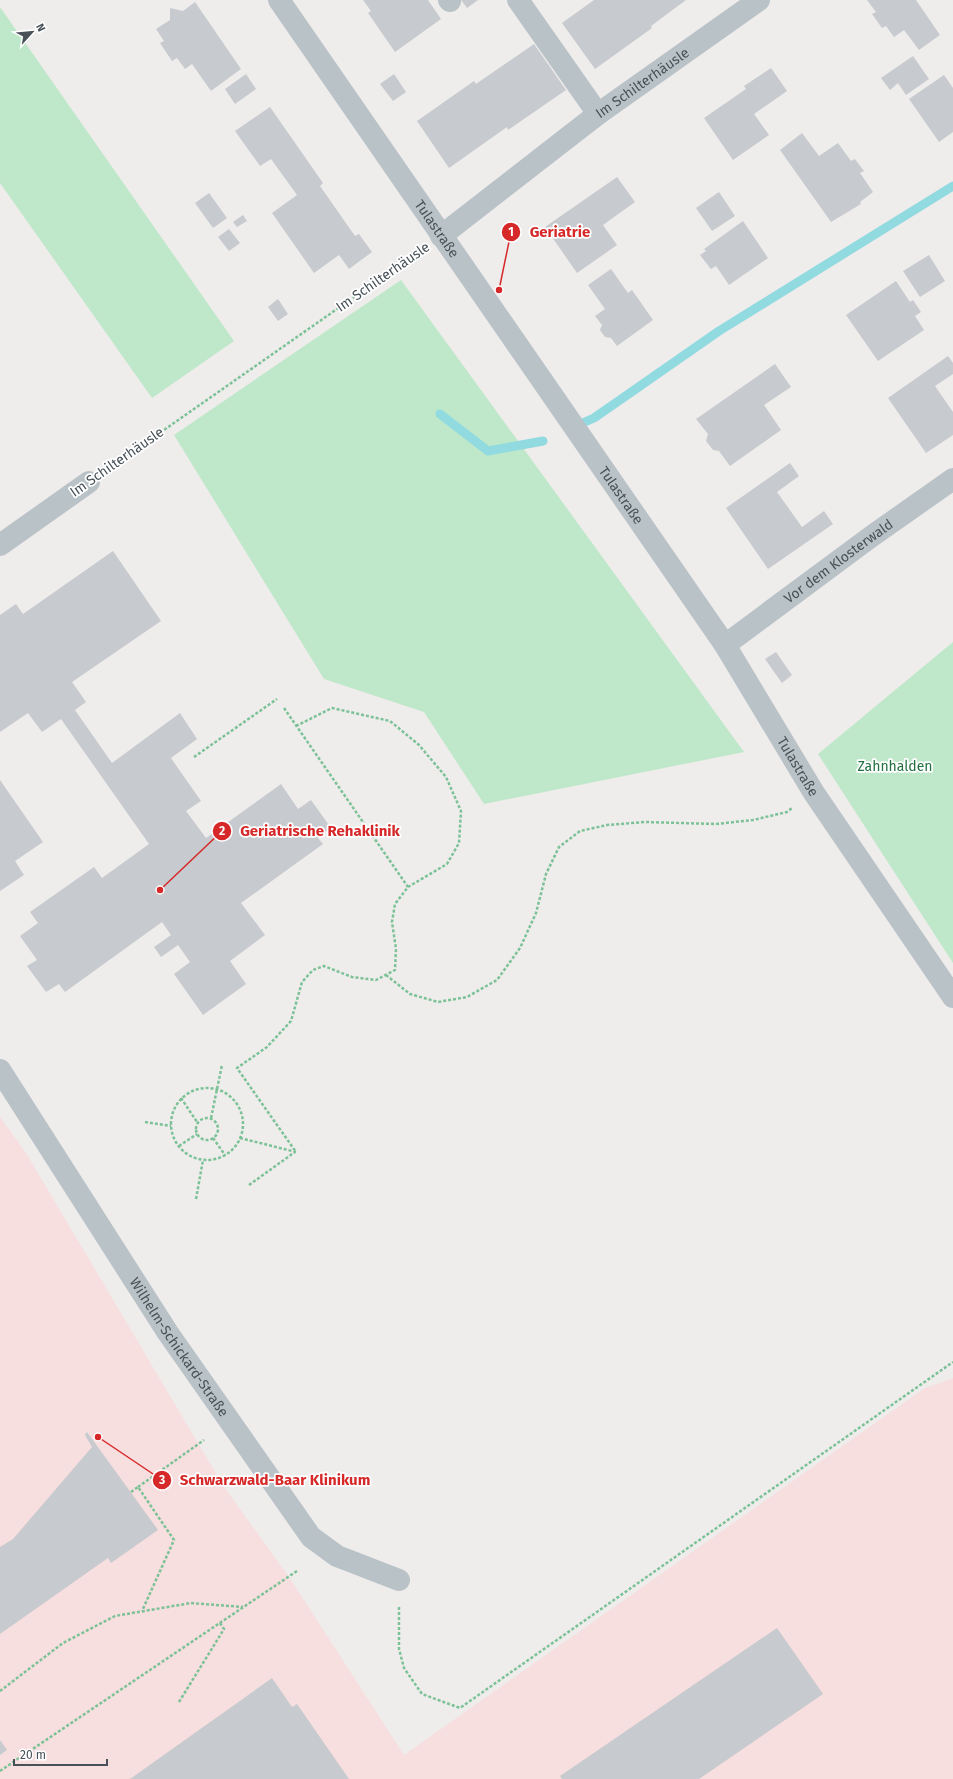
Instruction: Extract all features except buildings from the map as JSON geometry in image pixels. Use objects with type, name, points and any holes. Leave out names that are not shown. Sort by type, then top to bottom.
[{"type":"street","name":"Tulastraße","points":[[279,0],[725,645],[814,793],[953,997]]},
{"type":"street","points":[[518,0],[598,114]]},
{"type":"street","name":"Im Schilterhäusle","points":[[441,236],[598,114],[759,0]]},
{"type":"street","name":"Vor dem Klosterwald","points":[[725,645],[872,536],[953,479]]},
{"type":"street","name":"Im Schilterhäusle","points":[[0,545],[89,482]]},
{"type":"street","name":"Wilhelm-Schickard-Straße","points":[[0,1070],[168,1333],[311,1537],[337,1556],[399,1580]]},
{"type":"path","name":"Im Schilterhäusle","points":[[89,482],[441,236]]},
{"type":"path","points":[[194,757],[277,699]]},
{"type":"path","points":[[284,708],[408,887]]},
{"type":"path","points":[[296,726],[332,708],[390,721],[419,746],[446,777],[461,811],[459,843],[447,864],[408,887],[395,904],[392,922],[396,949],[395,970],[376,980],[352,977],[324,966],[313,970],[302,982],[291,1021],[267,1047],[238,1068],[296,1152]]},
{"type":"path","points":[[386,975],[410,994],[438,1002],[467,997],[498,980],[520,948],[536,913],[546,874],[558,847],[580,831],[607,825],[644,822],[716,824],[753,820],[787,812],[814,793]]},
{"type":"path","points":[[211,1118],[222,1065]]},
{"type":"path","points":[[204,1088],[218,1089],[234,1100],[243,1118],[240,1138],[234,1148],[225,1155],[215,1159],[204,1160],[190,1155],[178,1146],[173,1137],[171,1126],[173,1111],[181,1098],[192,1091],[204,1088]]},
{"type":"path","points":[[181,1098],[197,1122]]},
{"type":"path","points":[[204,1118],[211,1118],[216,1122],[218,1128],[217,1133],[213,1138],[208,1140],[201,1139],[195,1128],[197,1122],[204,1118]]},
{"type":"path","points":[[145,1122],[171,1126]]},
{"type":"path","points":[[178,1146],[197,1134]]},
{"type":"path","points":[[213,1138],[225,1155]]},
{"type":"path","points":[[240,1138],[296,1152]]},
{"type":"path","points":[[249,1185],[296,1152]]},
{"type":"path","points":[[196,1199],[204,1160]]},
{"type":"path","points":[[399,1580],[400,1649],[404,1668],[422,1694],[460,1708],[953,1362]]},
{"type":"path","points":[[131,1492],[204,1440]]},
{"type":"path","points":[[138,1487],[174,1540],[142,1611]]},
{"type":"path","points":[[0,1771],[298,1571]]},
{"type":"path","points":[[0,1692],[63,1643],[115,1616],[191,1603],[244,1607]]},
{"type":"path","points":[[179,1702],[224,1629],[220,1623]]},
{"type":"shaded area","points":[[0,1117],[26,1153],[224,1487],[289,1577],[404,1755],[925,1388],[953,1378],[953,1779],[0,1779]]},
{"type":"green space","points":[[0,7],[234,341],[152,398],[0,183]]},
{"type":"green space","points":[[401,280],[744,752],[484,804],[424,712],[324,679],[174,435]]},
{"type":"green space","name":"Zahnhalden","points":[[953,642],[953,963],[818,754]]},
{"type":"waterway","points":[[578,425],[594,418],[719,331],[953,186]]},
{"type":"waterway","points":[[440,414],[488,451],[543,441]]},
{"type":"place","name":"Geriatrie","points":[[499,290]]},
{"type":"place","name":"Geriatrische Rehaklinik","points":[[160,890]]},
{"type":"place","name":"Schwarzwald-Baar Klinikum","points":[[98,1437]]}]
